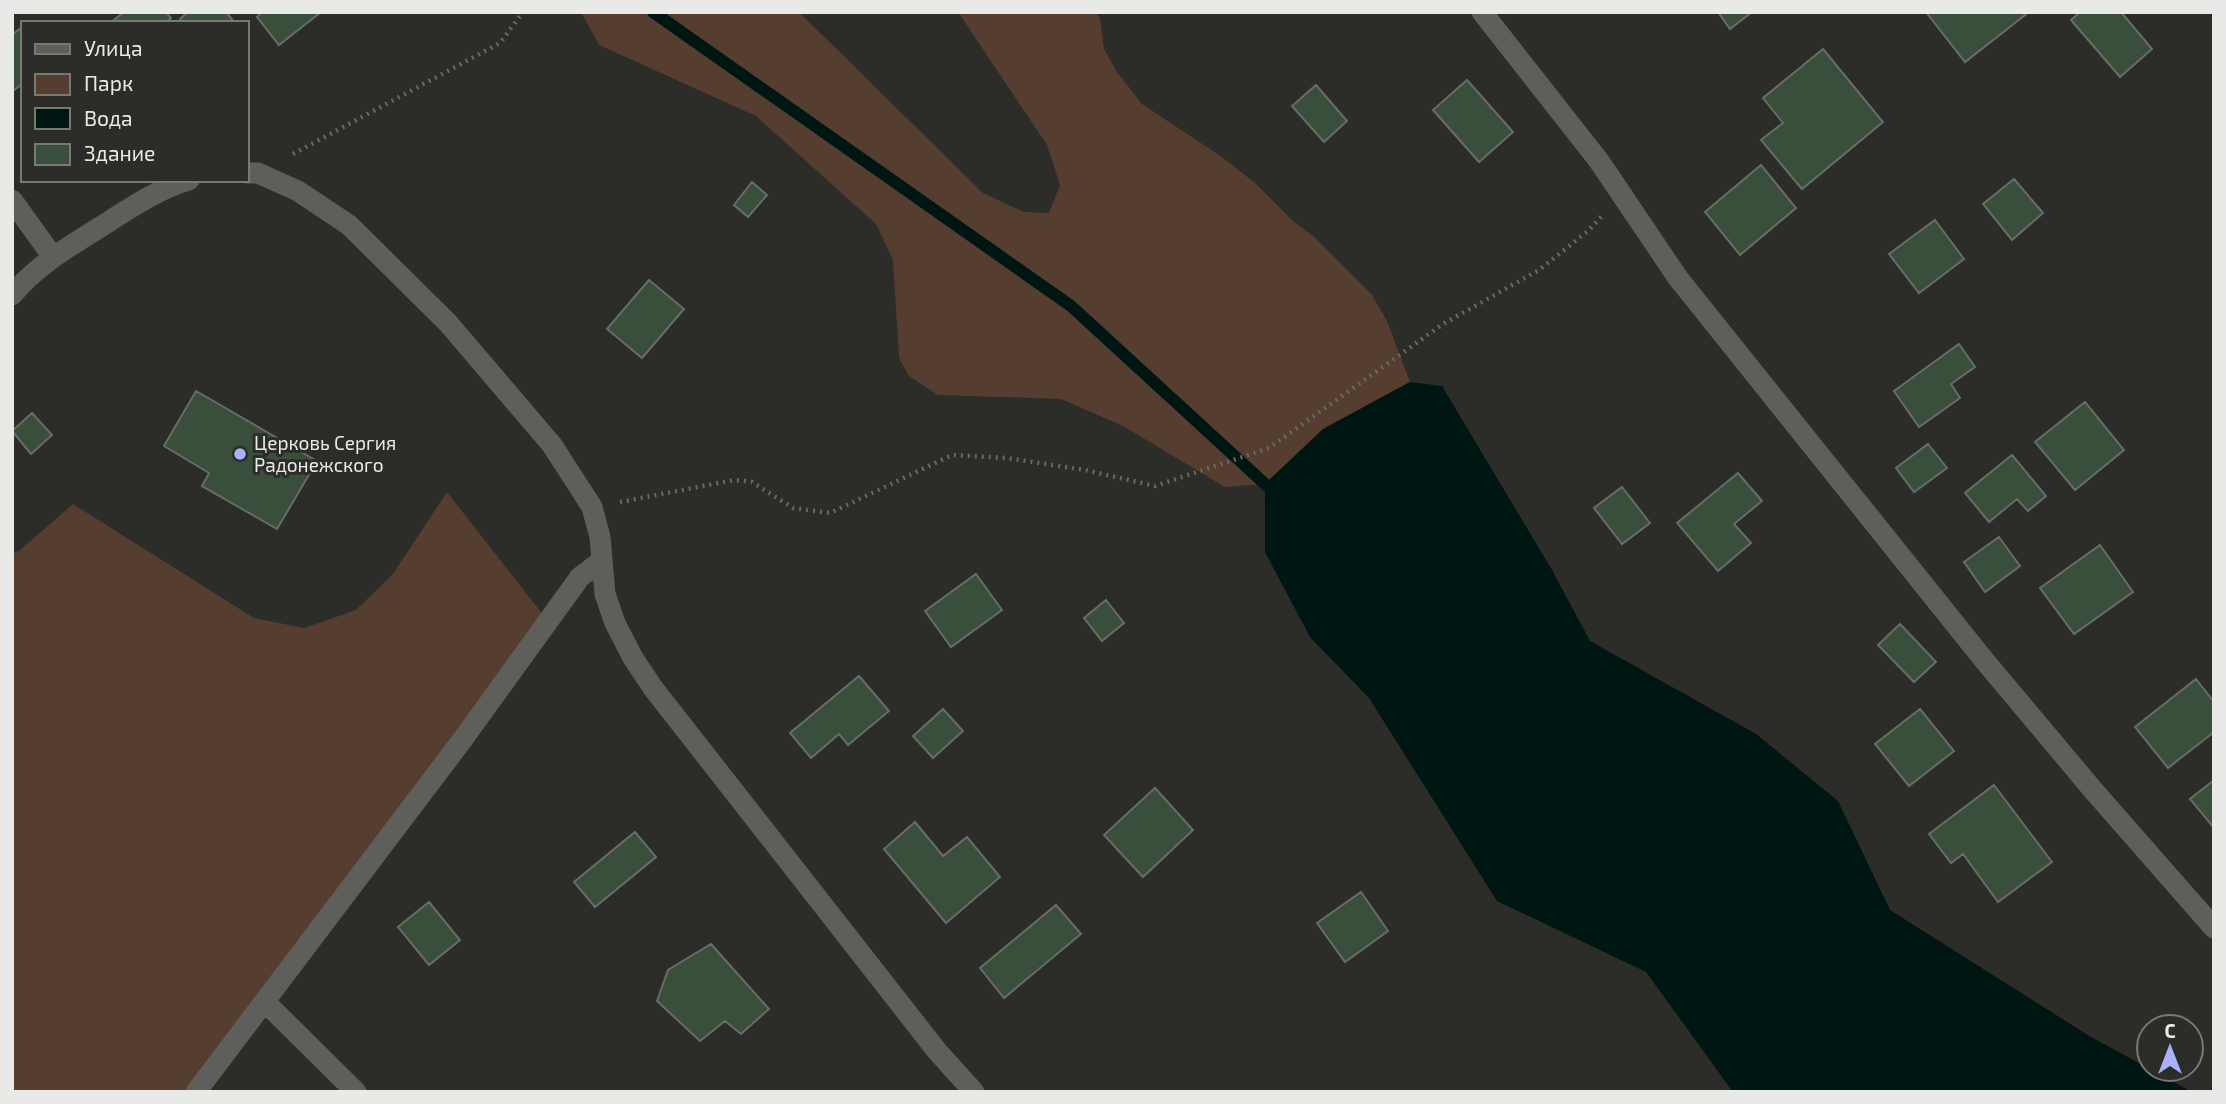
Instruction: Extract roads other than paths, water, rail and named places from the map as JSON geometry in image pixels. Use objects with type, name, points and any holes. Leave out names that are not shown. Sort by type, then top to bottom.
[{"type":"street","points":[[1482,12],[1599,161],[1678,278],[1984,660],[2214,928]]},
{"type":"street","points":[[252,173],[298,191],[349,225],[448,323],[552,445],[592,507],[600,537],[605,594],[615,623],[633,658],[653,688],[937,1051],[974,1092]]},
{"type":"street","points":[[12,295],[53,257],[143,200],[184,182]]},
{"type":"street","points":[[12,200],[53,257]]},
{"type":"street","points":[[196,1092],[463,739],[580,577],[601,561]]},
{"type":"street","points":[[265,1002],[356,1092]]},
{"type":"water","points":[[1410,382],[1442,386],[1552,570],[1590,641],[1756,734],[1838,801],[1890,910],[2091,1037],[2135,1061],[2135,1083],[2175,1083],[2192,1092],[1733,1092],[1646,972],[1497,901],[1369,698],[1310,637],[1265,552],[1265,484],[1323,429]]},
{"type":"waterway","points":[[653,12],[1071,306],[1277,495]]},
{"type":"place","name":"Церковь Сергия Радонежского","points":[[240,454]]}]
